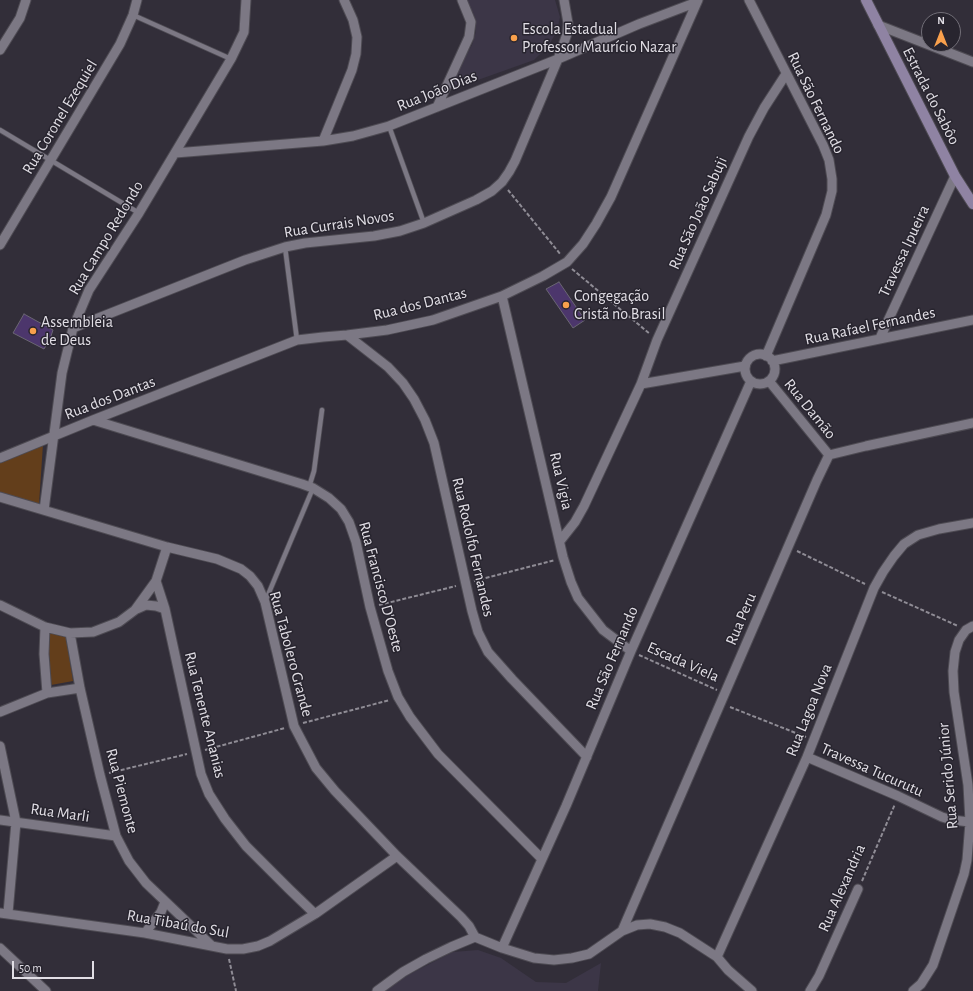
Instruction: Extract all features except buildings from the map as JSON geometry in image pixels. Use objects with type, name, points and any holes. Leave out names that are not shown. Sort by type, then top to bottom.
[{"type":"street","points":[[0,50],[20,18],[26,0]]},
{"type":"street","name":"Rua Coronel Ezequiel","points":[[0,245],[120,44],[133,15],[137,0]]},
{"type":"street","name":"Rua Campo Redondo","points":[[44,510],[62,373],[73,328],[89,290],[139,212],[231,59],[244,32],[246,0]]},
{"type":"street","points":[[323,141],[352,70],[356,54],[357,37],[353,20],[344,0]]},
{"type":"street","points":[[437,107],[469,38],[471,22],[462,0]]},
{"type":"street","name":"Rua Currais Novos","points":[[73,328],[245,260],[285,247],[305,243],[374,236],[400,230],[424,223],[476,200],[492,191],[510,172],[516,161],[558,58],[567,34],[568,23],[564,0]]},
{"type":"street","name":"Rua São Fernando","points":[[749,0],[823,145],[829,160],[832,179],[832,191],[826,215],[769,358]]},
{"type":"street","name":"Estrada do Sabôo","points":[[866,0],[955,176],[973,204]]},
{"type":"street","name":"Rua João Dias","points":[[175,153],[323,141],[353,136],[389,126],[697,1]]},
{"type":"street","name":"Rua dos Dantas","points":[[0,458],[297,340],[347,336],[387,330],[433,320],[502,296],[543,276],[567,262],[583,244],[611,198],[697,1]]},
{"type":"street","points":[[878,25],[973,62]]},
{"type":"street","name":"Rua São João Sabuji","points":[[560,541],[575,522],[584,506],[641,384],[658,340],[750,136],[764,108],[786,74]]},
{"type":"street","name":"Travessa Ipueira","points":[[880,338],[955,176]]},
{"type":"street","name":"Rua Vigia","points":[[502,296],[563,557],[578,598],[603,630],[631,651]]},
{"type":"street","name":"Rua Rafael Fernandes","points":[[769,358],[973,320]]},
{"type":"street","name":"Rua Rodolfo Fernandes","points":[[347,336],[388,368],[403,383],[414,399],[425,420],[434,443],[478,632],[488,652],[512,680],[587,757]]},
{"type":"street","points":[[762,354],[769,358],[775,370],[769,381],[761,384],[751,381],[746,374],[747,362],[753,356],[762,354]]},
{"type":"street","points":[[641,384],[746,366]]},
{"type":"street","name":"Rua São Fernando","points":[[502,948],[587,757],[631,651],[751,381]]},
{"type":"street","name":"Rua Damão","points":[[769,381],[829,455]]},
{"type":"street","name":"Rua Francisco D'Oeste","points":[[93,420],[311,488],[329,498],[341,509],[349,522],[356,542],[370,607],[388,672],[398,698],[410,717],[438,754],[542,859]]},
{"type":"street","points":[[829,455],[973,423]]},
{"type":"street","name":"Rua Peru","points":[[622,931],[829,455]]},
{"type":"street","name":"Rua Tabolero Grande","points":[[0,497],[167,547],[217,559],[241,569],[250,576],[258,586],[265,602],[294,726],[316,768],[335,791],[397,856],[461,917],[469,926],[475,937]]},
{"type":"street","name":"Rua Lagoa Nova","points":[[717,957],[807,757],[874,588],[894,556],[904,544],[918,535],[973,522]]},
{"type":"street","points":[[136,610],[156,581],[167,547]]},
{"type":"street","name":"Rua Tenente Ananias","points":[[156,581],[165,609],[201,774],[209,794],[224,819],[246,846],[315,914]]},
{"type":"street","points":[[0,605],[45,627],[70,633],[93,632],[119,622],[146,605],[165,609]]},
{"type":"street","name":"Rua Serido Júnior","points":[[913,991],[921,984],[933,965],[968,874],[967,860],[970,822],[970,785],[954,692],[953,671],[955,652],[959,640],[966,630],[973,626]]},
{"type":"street","points":[[45,627],[44,654],[47,693]]},
{"type":"street","name":"Rua Piemonte","points":[[70,633],[80,688],[116,836],[129,861],[146,883],[213,947]]},
{"type":"street","points":[[0,712],[47,693],[80,688]]},
{"type":"street","points":[[0,746],[16,822],[4,913]]},
{"type":"street","name":"Travessa Tucurutu","points":[[807,757],[898,796],[942,817],[970,822]]},
{"type":"street","name":"Rua Marli","points":[[0,820],[116,836]]},
{"type":"street","name":"Rua Tibaú do Sul","points":[[4,913],[145,933],[213,947],[243,949],[258,946],[270,941],[315,914],[397,856]]},
{"type":"street","name":"Rua Alexandria","points":[[810,991],[858,889]]},
{"type":"street","points":[[145,933],[161,912],[165,902]]},
{"type":"street","points":[[377,991],[403,972],[426,959],[475,937],[502,948],[534,958],[554,960],[589,954],[622,931],[637,925],[650,924],[665,927],[680,933],[717,957],[728,970],[752,991]]},
{"type":"street","points":[[0,948],[46,991]]},
{"type":"lane","points":[[133,15],[231,59]]},
{"type":"lane","points":[[389,126],[424,223]]},
{"type":"lane","points":[[0,130],[139,212]]},
{"type":"lane","points":[[285,247],[297,340]]},
{"type":"lane","points":[[265,602],[311,488],[322,410]]},
{"type":"path","points":[[502,182],[573,271],[658,340]]},
{"type":"path","points":[[370,607],[563,557]]},
{"type":"path","name":"Escada Viela","points":[[631,651],[726,694]]},
{"type":"path","points":[[100,775],[196,752],[398,698]]},
{"type":"path","points":[[721,704],[813,740]]},
{"type":"path","name":"Rua Alexandria","points":[[858,889],[898,796]]},
{"type":"path","points":[[227,949],[236,991]]},
{"type":"shaded area","name":"Escola Estadual Professor Maurício Nazar","points":[[465,0],[555,0],[560,17],[557,31],[549,45],[534,60],[461,86],[457,86],[454,83],[453,78],[472,45],[476,31],[474,15]]},
{"type":"shaded area","points":[[43,444],[39,504],[0,493],[0,462]]},
{"type":"shaded area","points":[[48,632],[66,637],[73,681],[51,685]]},
{"type":"shaded area","points":[[478,950],[501,958],[536,982],[566,983],[601,963],[598,991],[384,991],[392,983],[453,952]]},
{"type":"place","name":"Escola Estadual Professor Maurício Nazar","points":[[514,38]]},
{"type":"place","name":"Congegação Cristã no Brasil","points":[[566,305]]},
{"type":"place","name":"Assembleia de Deus","points":[[33,331]]}]
